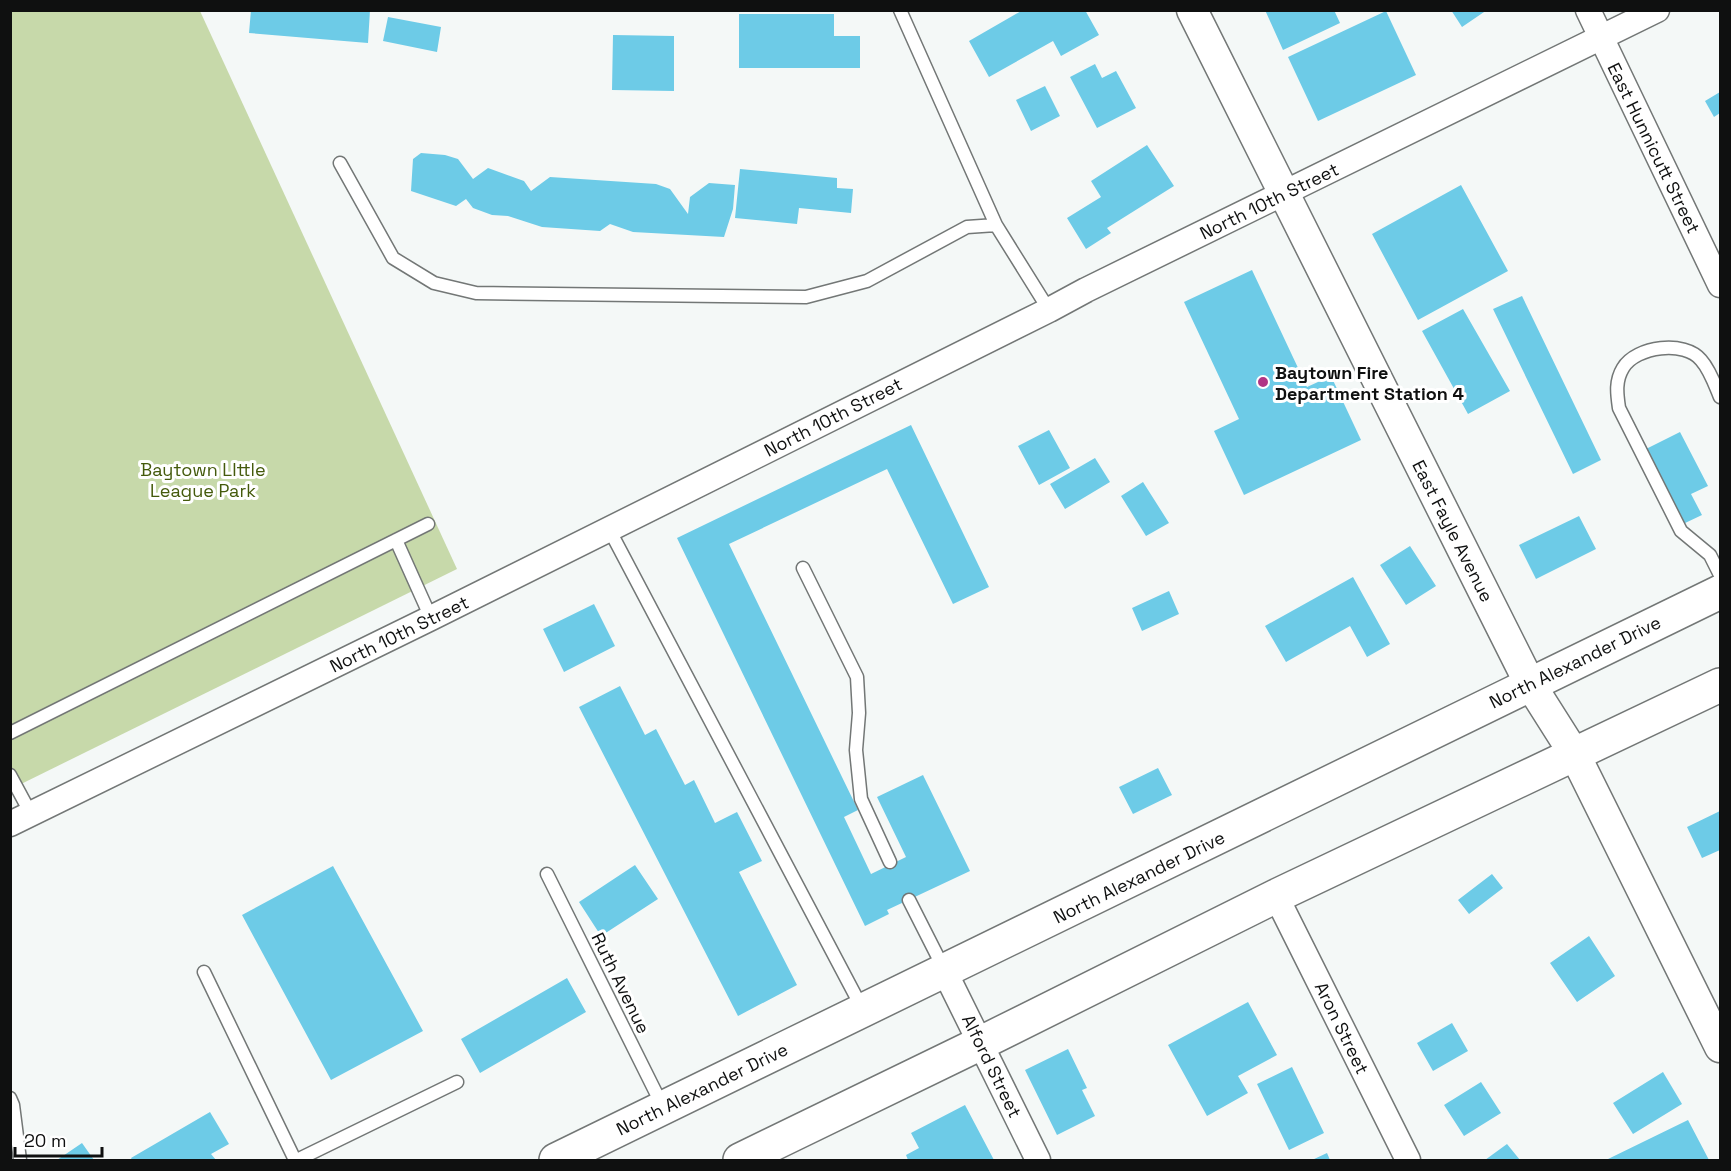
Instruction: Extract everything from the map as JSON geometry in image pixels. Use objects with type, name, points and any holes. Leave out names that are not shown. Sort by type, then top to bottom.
[{"type":"main road","name":"North Alexander Drive","points":[[556,1161],[1720,592]]},
{"type":"main road","points":[[740,1161],[1276,896],[1720,685]]},
{"type":"street","name":"East Fayle Avenue","points":[[1192,10],[1530,684],[1575,755],[1720,1047]]},
{"type":"street","name":"East Hunnicutt Street","points":[[1588,10],[1720,285]]},
{"type":"street","name":"North 10th Street","points":[[21,819],[431,618],[1086,290],[1657,10]]},
{"type":"street","name":"Aron Street","points":[[1276,896],[1408,1161]]},
{"type":"street","name":"Alford Street","points":[[945,972],[1038,1161]]},
{"type":"lane","points":[[900,10],[996,225],[1049,310]]},
{"type":"lane","points":[[340,163],[393,258],[434,283],[476,293],[806,297],[867,281],[967,227],[996,225]]},
{"type":"lane","points":[[1720,397],[1701,359],[1689,350],[1674,348],[1648,350],[1634,356],[1623,368],[1616,388],[1619,408],[1681,531],[1710,555],[1720,575]]},
{"type":"lane","points":[[10,733],[428,524]]},
{"type":"lane","points":[[609,529],[863,1010]]},
{"type":"lane","points":[[396,540],[431,618]]},
{"type":"lane","points":[[803,568],[857,677],[859,713],[856,750],[861,799],[890,862]]},
{"type":"lane","points":[[10,775],[21,819]]},
{"type":"lane","name":"Ruth Avenue","points":[[547,874],[663,1108]]},
{"type":"lane","points":[[909,900],[945,972]]},
{"type":"lane","points":[[204,972],[296,1161],[457,1082]]},
{"type":"lane","points":[[10,1098],[14,1105],[20,1161]]},
{"type":"green space","name":"Baytown LIttle League Park","points":[[11,11],[200,11],[457,569],[11,789]]},
{"type":"building","points":[[251,10],[370,10],[368,43],[249,33]]},
{"type":"building","points":[[1023,10],[1085,10],[1099,35],[1061,56],[1053,41],[989,77],[969,41]]},
{"type":"building","points":[[1265,10],[1334,10],[1340,23],[1283,50]]},
{"type":"building","points":[[1451,10],[1487,10],[1462,27]]},
{"type":"building","points":[[1386,11],[1416,75],[1318,121],[1288,57]]},
{"type":"building","points":[[739,14],[834,14],[834,36],[860,36],[860,68],[739,68]]},
{"type":"building","points":[[388,17],[441,27],[437,52],[383,41]]},
{"type":"building","points":[[613,35],[674,36],[674,91],[612,90]]},
{"type":"building","points":[[1095,64],[1102,78],[1116,71],[1136,108],[1097,128],[1070,77]]},
{"type":"building","points":[[1045,86],[1060,116],[1031,131],[1016,100]]},
{"type":"building","points":[[1720,92],[1720,113],[1714,117],[1705,101]]},
{"type":"building","points":[[1147,145],[1174,186],[1107,228],[1111,233],[1086,249],[1067,218],[1101,197],[1091,181]]},
{"type":"building","points":[[421,153],[445,155],[458,159],[473,179],[488,168],[524,181],[531,191],[550,177],[656,184],[670,189],[688,214],[690,197],[709,183],[735,185],[733,209],[724,237],[633,232],[610,224],[600,231],[542,227],[473,208],[466,199],[456,206],[411,191],[413,159]]},
{"type":"building","points":[[740,169],[837,178],[837,188],[853,189],[851,213],[799,208],[797,224],[735,218]]},
{"type":"building","points":[[1461,185],[1508,271],[1418,320],[1372,234]]},
{"type":"building","name":"Baytown Fire Department Station 4","points":[[1252,270],[1307,387],[1331,376],[1361,440],[1244,495],[1214,431],[1239,419],[1184,302]]},
{"type":"building","points":[[1522,296],[1601,460],[1573,474],[1493,309]]},
{"type":"building","points":[[1463,309],[1510,391],[1468,414],[1422,331]]},
{"type":"building","points":[[911,425],[989,587],[953,604],[887,469],[729,544],[858,810],[844,817],[871,874],[906,857],[877,797],[923,775],[970,871],[887,910],[889,914],[865,926],[677,538]]},
{"type":"building","points":[[1049,430],[1070,468],[1039,485],[1018,446]]},
{"type":"building","points":[[1680,432],[1708,486],[1691,494],[1702,515],[1683,524],[1646,449]]},
{"type":"building","points":[[1095,458],[1110,482],[1065,509],[1050,484]]},
{"type":"building","points":[[1143,482],[1169,523],[1146,536],[1121,496]]},
{"type":"building","points":[[1579,516],[1596,549],[1536,579],[1519,545]]},
{"type":"building","points":[[1410,546],[1436,586],[1406,605],[1380,565]]},
{"type":"building","points":[[1353,577],[1390,644],[1367,657],[1350,626],[1286,662],[1265,626]]},
{"type":"building","points":[[1169,591],[1179,614],[1142,631],[1132,608]]},
{"type":"building","points":[[594,604],[615,646],[564,672],[543,629]]},
{"type":"building","points":[[620,686],[645,735],[656,729],[685,785],[694,780],[715,823],[737,812],[762,861],[739,872],[797,985],[738,1016],[579,707]]},
{"type":"building","points":[[1158,768],[1172,795],[1133,814],[1119,787]]},
{"type":"building","points":[[1720,811],[1720,850],[1702,858],[1687,827]]},
{"type":"building","points":[[635,865],[658,899],[601,936],[579,902]]},
{"type":"building","points":[[333,866],[423,1031],[331,1080],[242,915]]},
{"type":"building","points":[[1492,874],[1503,888],[1469,914],[1458,900]]},
{"type":"building","points":[[1589,936],[1615,976],[1577,1002],[1550,963]]},
{"type":"building","points":[[567,978],[586,1012],[480,1073],[461,1039]]},
{"type":"building","points":[[1248,1002],[1277,1055],[1238,1076],[1248,1093],[1207,1116],[1168,1045]]},
{"type":"building","points":[[1452,1023],[1468,1051],[1433,1071],[1417,1043]]},
{"type":"building","points":[[1068,1049],[1087,1088],[1082,1090],[1095,1116],[1057,1135],[1025,1070]]},
{"type":"building","points":[[1292,1067],[1324,1133],[1289,1150],[1257,1084]]},
{"type":"building","points":[[1663,1072],[1682,1104],[1633,1134],[1613,1103]]},
{"type":"building","points":[[1481,1082],[1501,1113],[1464,1136],[1444,1105]]},
{"type":"building","points":[[965,1105],[994,1160],[908,1160],[906,1155],[919,1148],[911,1133]]},
{"type":"building","points":[[210,1112],[229,1144],[211,1154],[216,1160],[132,1160],[131,1158]]},
{"type":"building","points":[[1688,1120],[1709,1160],[1606,1160]]},
{"type":"building","points":[[82,1143],[94,1160],[57,1160]]},
{"type":"building","points":[[1507,1144],[1520,1160],[1485,1160]]},
{"type":"building","points":[[1327,1153],[1330,1160],[1312,1160]]},
{"type":"place","name":"Baytown Fire Department Station 4","points":[[1263,382]]}]
